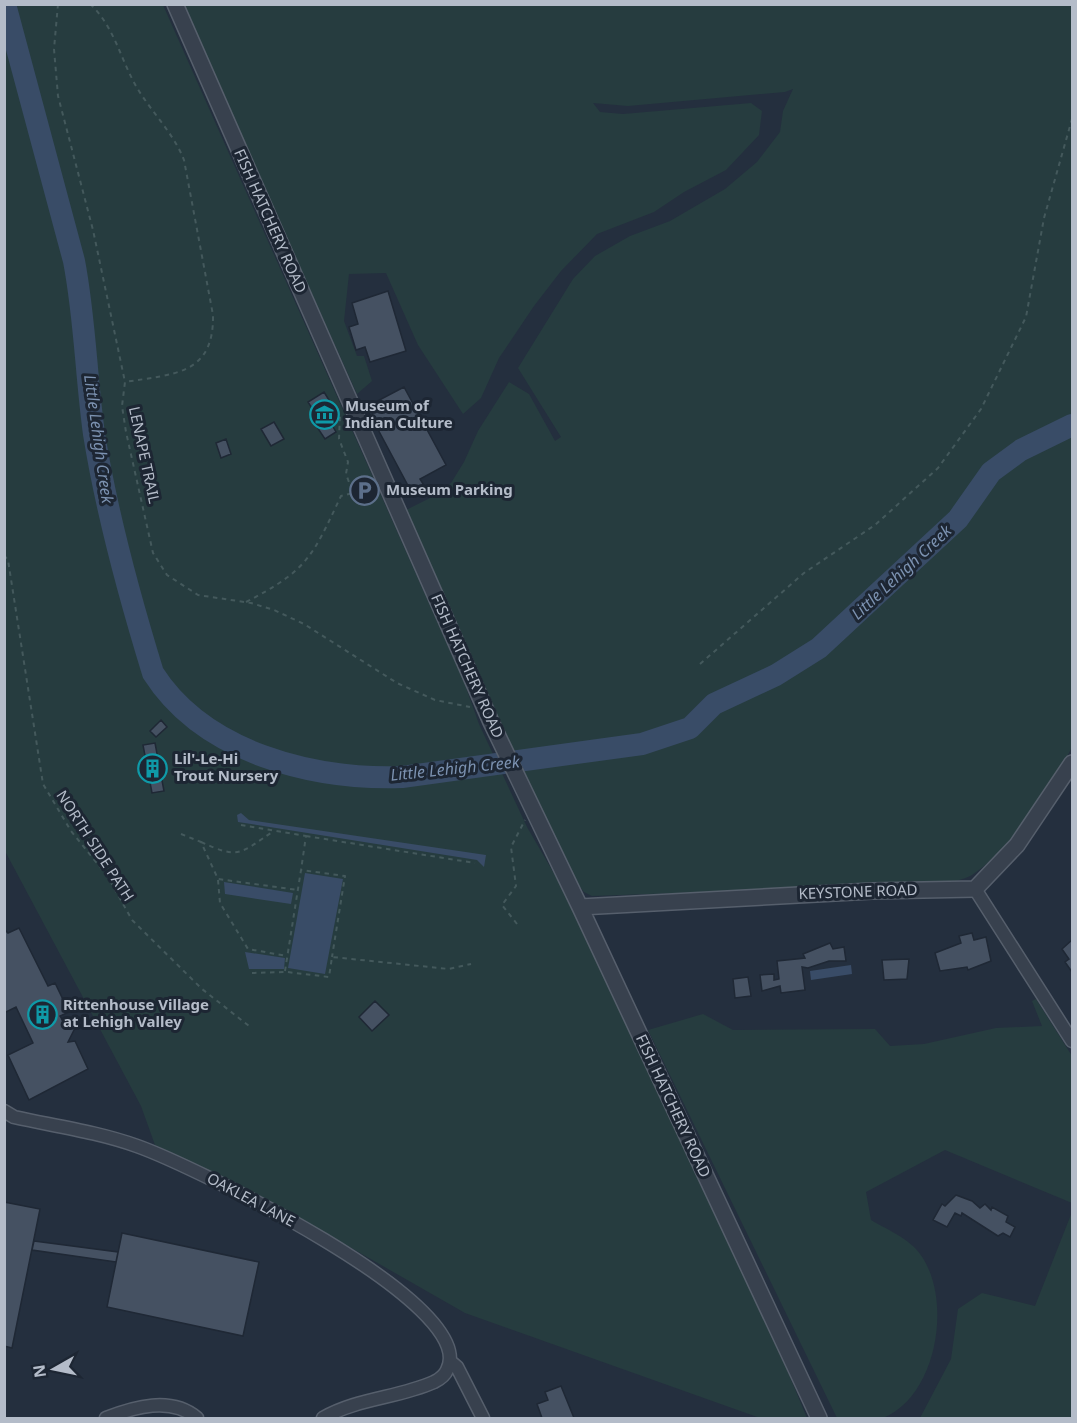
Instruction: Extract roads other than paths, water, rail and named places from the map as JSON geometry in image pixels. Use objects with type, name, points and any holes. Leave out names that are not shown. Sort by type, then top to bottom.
[{"type":"street","name":"FISH HATCHERY ROAD","points":[[175,4],[491,722],[819,1419]]},
{"type":"street","points":[[1072,763],[1022,839],[975,889],[1072,1041]]},
{"type":"street","name":"KEYSTONE ROAD","points":[[580,907],[860,891],[975,889]]},
{"type":"street","name":"OAKLEA LANE","points":[[4,1111],[14,1117],[137,1146],[208,1177],[380,1274],[402,1292],[449,1346],[450,1361],[457,1367],[483,1419]]},
{"type":"street","points":[[323,1419],[353,1404],[434,1382],[446,1372],[450,1361]]},
{"type":"street","points":[[106,1419],[136,1407],[161,1406],[189,1412],[197,1419]]},
{"type":"water","points":[[241,813],[249,820],[486,855],[484,867],[477,860],[238,822],[237,815]]},
{"type":"water","points":[[305,873],[343,879],[325,974],[288,968]]},
{"type":"water","points":[[224,882],[293,893],[291,904],[225,894]]},
{"type":"water","points":[[245,952],[285,958],[284,969],[249,969]]},
{"type":"water","points":[[851,965],[852,974],[811,980],[810,971]]},
{"type":"waterway","name":"Little Lehigh Creek","points":[[5,4],[74,261],[99,464],[119,555],[153,673],[175,701],[201,723],[231,742],[263,756],[298,767],[333,773],[368,777],[402,777],[642,744],[690,728],[714,704],[776,675],[819,648],[958,519],[991,472],[1021,450],[1072,425]]},
{"type":"place","name":"Museum of Indian Culture","points":[[324,415]]},
{"type":"place","name":"Museum Parking","points":[[365,490]]},
{"type":"place","name":"Lil'-Le-Hi Trout Nursery","points":[[153,768]]},
{"type":"place","name":"Rittenhouse Village at Lehigh Valley","points":[[42,1014]]}]
